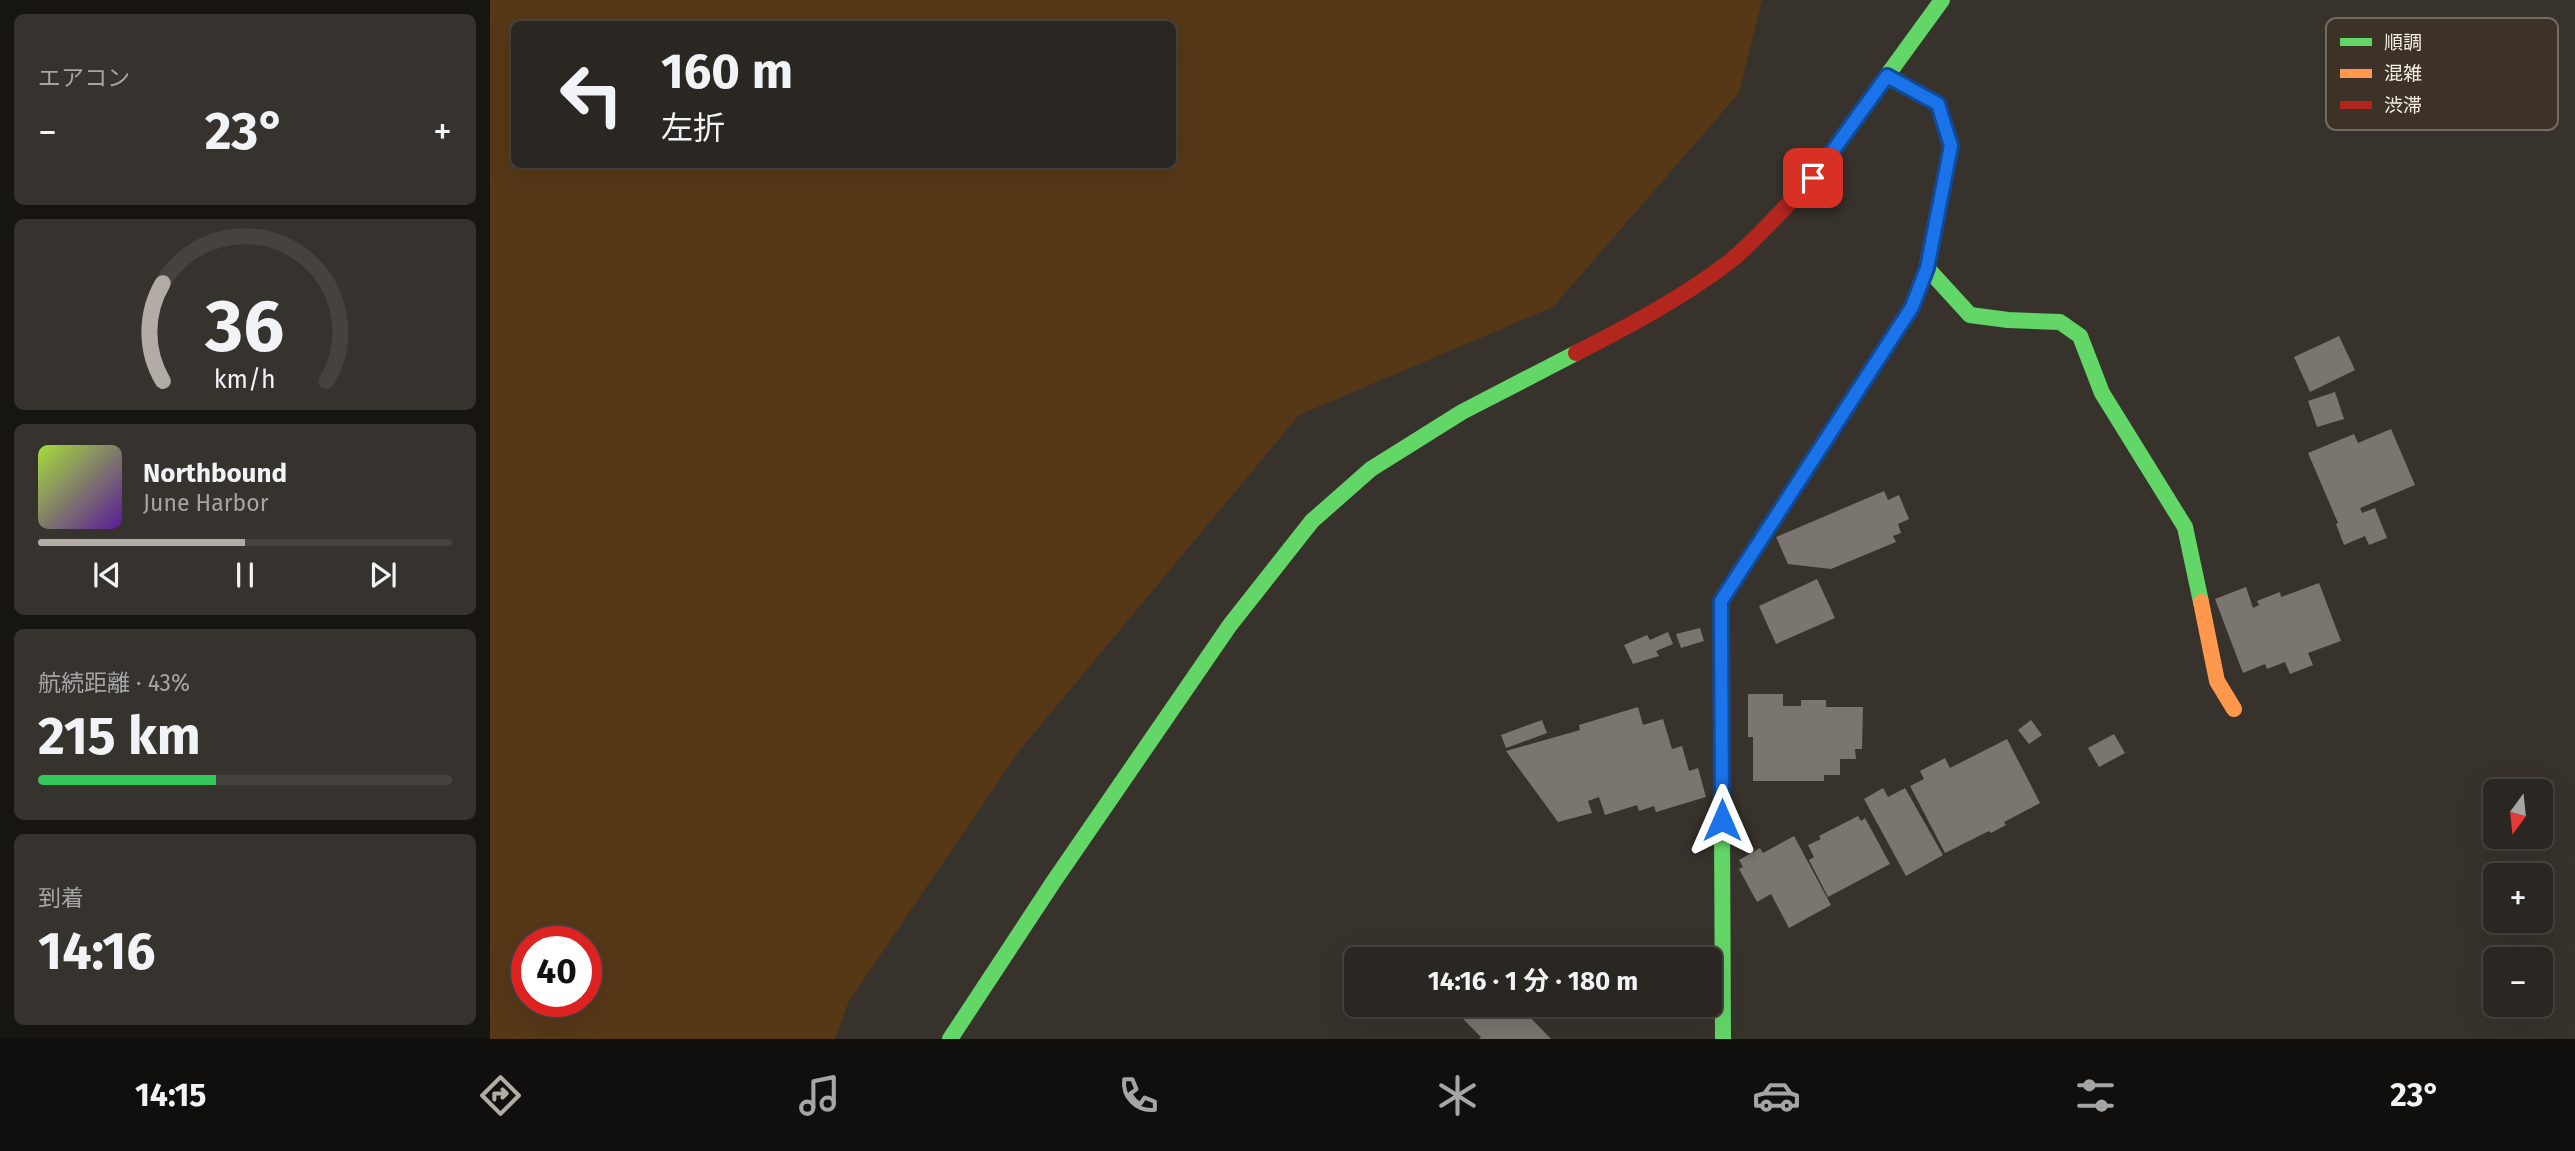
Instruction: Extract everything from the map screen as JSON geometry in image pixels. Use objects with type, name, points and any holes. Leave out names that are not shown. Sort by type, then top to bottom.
[{"type":"street","points":[[950,1039],[1054,881],[1230,625],[1312,521],[1371,469],[1462,412],[1625,328],[1684,293],[1731,260],[1813,178],[1942,0]]},
{"type":"street","points":[[1723,1039],[1721,601],[1912,307],[1927,268],[1951,146],[1938,104],[1887,76]]},
{"type":"street","points":[[1927,268],[1970,315],[2060,322],[2080,336],[2102,393],[2185,527],[2217,681],[2234,709]]},
{"type":"shaded area","points":[[490,0],[1762,0],[1739,93],[1553,307],[1299,415],[1019,751],[849,1001],[835,1039],[490,1039]]},
{"type":"building","points":[[2339,336],[2355,370],[2310,392],[2294,357]]},
{"type":"building","points":[[2335,392],[2344,419],[2317,427],[2308,401]]},
{"type":"building","points":[[2391,429],[2415,485],[2360,508],[2362,513],[2375,508],[2387,538],[2369,545],[2365,536],[2344,545],[2336,524],[2338,523],[2308,453],[2354,434],[2358,443]]},
{"type":"building","points":[[1884,491],[1888,500],[1899,495],[1909,519],[1898,524],[1901,533],[1893,536],[1896,542],[1831,569],[1788,564],[1776,537]]},
{"type":"building","points":[[1817,579],[1835,618],[1776,644],[1759,606]]},
{"type":"building","points":[[2319,583],[2341,641],[2308,653],[2313,665],[2290,674],[2285,662],[2267,669],[2265,664],[2243,673],[2215,599],[2246,587],[2253,608],[2259,605],[2257,601],[2280,592],[2281,597]]},
{"type":"building","points":[[1700,628],[1704,641],[1681,648],[1676,634]]},
{"type":"building","points":[[1668,632],[1673,644],[1656,651],[1659,656],[1633,664],[1624,645],[1647,635],[1650,640]]},
{"type":"building","points":[[1748,694],[1783,694],[1783,706],[1801,706],[1801,700],[1826,700],[1826,707],[1863,707],[1862,749],[1855,749],[1856,759],[1840,759],[1840,775],[1824,775],[1824,781],[1753,781],[1753,737],[1748,737]]},
{"type":"building","points":[[1638,707],[1643,725],[1663,719],[1672,749],[1682,746],[1689,771],[1698,768],[1706,797],[1656,812],[1654,806],[1639,811],[1637,805],[1605,815],[1599,797],[1588,801],[1592,813],[1558,822],[1506,751],[1580,730],[1579,725]]},
{"type":"building","points":[[1542,720],[1547,733],[1506,748],[1501,735]]},
{"type":"building","points":[[2031,720],[2042,735],[2029,744],[2018,730]]},
{"type":"building","points":[[2114,734],[2125,753],[2099,767],[2088,748]]},
{"type":"building","points":[[2007,739],[2040,803],[2004,822],[2006,825],[1991,833],[1989,831],[1945,853],[1910,786],[1924,779],[1920,771],[1945,758],[1950,768]]},
{"type":"building","points":[[1883,788],[1888,797],[1905,788],[1943,855],[1906,876],[1864,799]]},
{"type":"building","points":[[1858,816],[1861,821],[1865,818],[1890,864],[1828,897],[1809,860],[1814,857],[1808,845],[1821,839],[1819,836]]},
{"type":"building","points":[[1794,836],[1831,905],[1789,928],[1771,894],[1757,902],[1739,869],[1743,867],[1739,860],[1760,848],[1763,853]]},
{"type":"building","points":[[1530,1017],[1551,1039],[1479,1039],[1481,1037],[1462,1018]]},
{"type":"traffic: fast","points":[[1822,165],[1942,0]]},
{"type":"traffic: fast","points":[[1809,465],[1912,307],[1927,268],[1951,146],[1938,104],[1887,76]]},
{"type":"traffic: fast","points":[[1927,268],[1970,315],[2060,322],[2080,336],[2102,393],[2185,527],[2201,602]]},
{"type":"traffic: fast","points":[[950,1039],[1054,881],[1230,625],[1312,521],[1371,469],[1462,412],[1576,353]]},
{"type":"traffic: fast","points":[[1721,615],[1723,1039]]},
{"type":"traffic: slow","points":[[2201,602],[2217,681],[2234,709]]},
{"type":"traffic: jam","points":[[1576,353],[1674,299],[1729,262],[1751,243],[1822,165]]},
{"type":"traffic: jam","points":[[1721,615],[1721,601],[1809,465]]},
{"type":"route","points":[[1722,820],[1721,601],[1912,307],[1927,268],[1951,146],[1938,104],[1887,76],[1813,178]]}]
